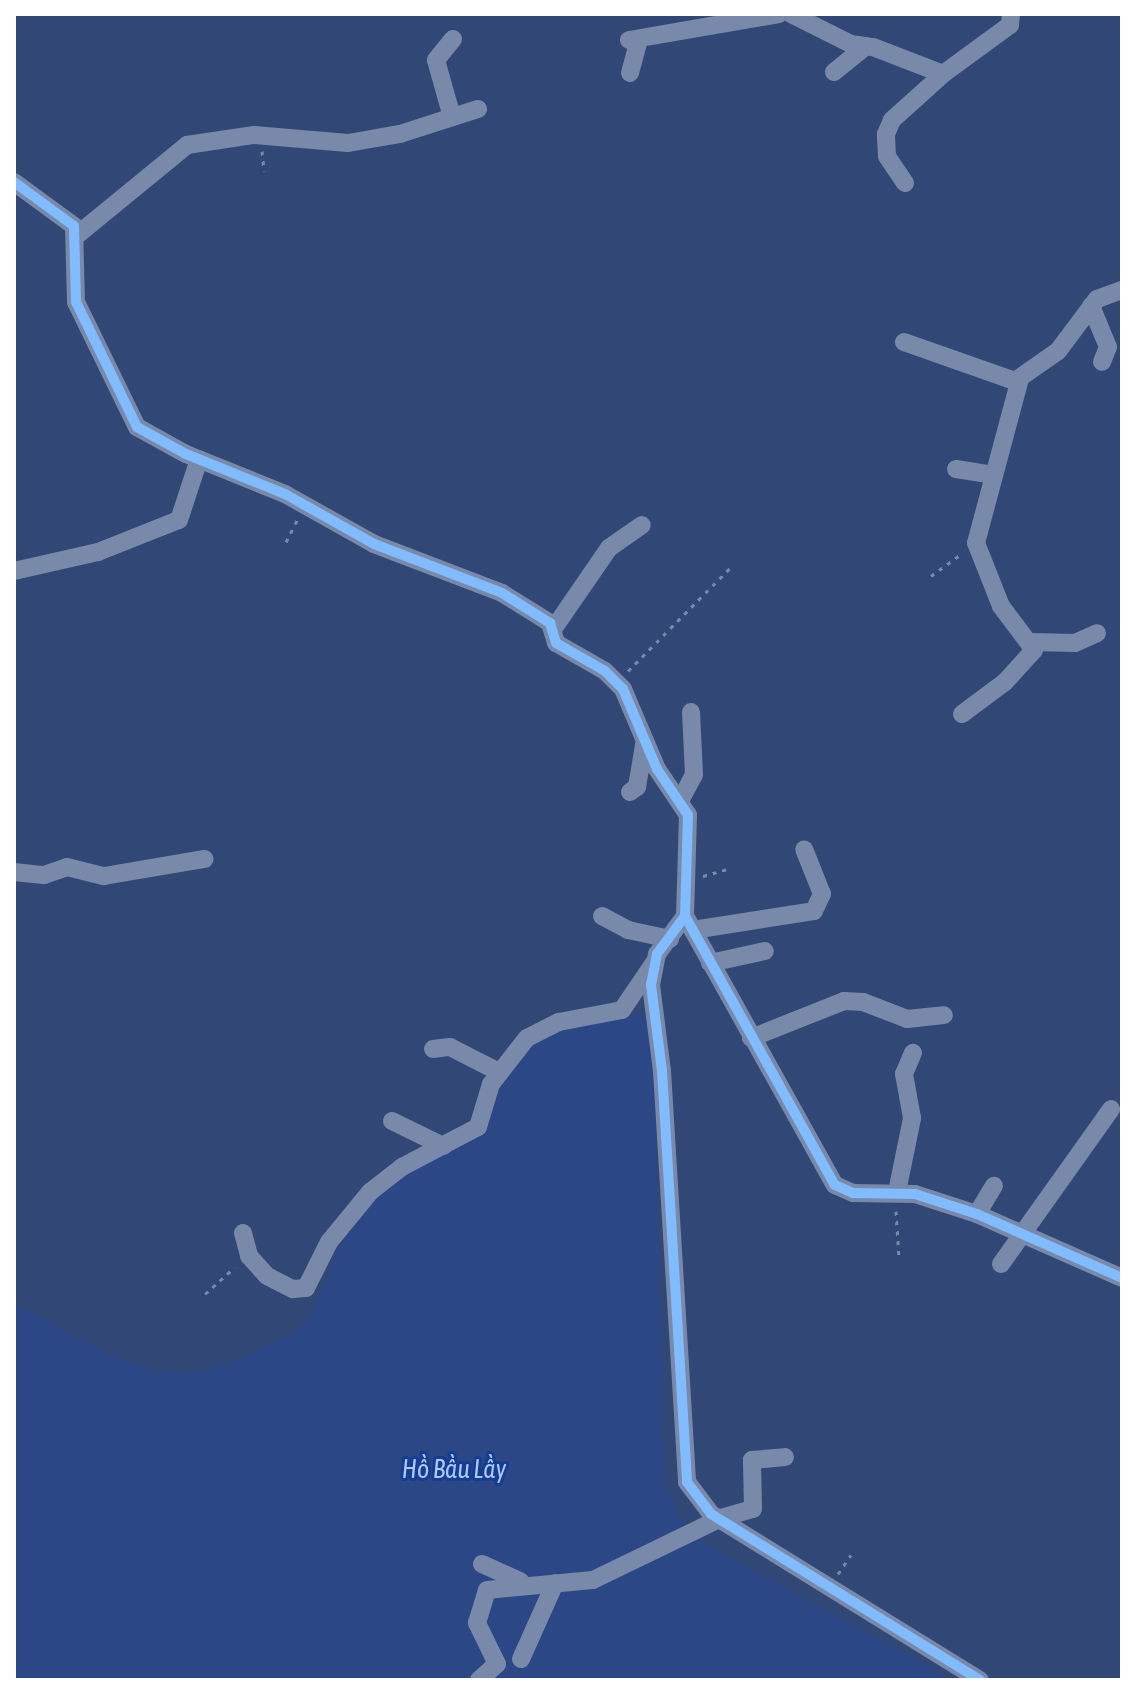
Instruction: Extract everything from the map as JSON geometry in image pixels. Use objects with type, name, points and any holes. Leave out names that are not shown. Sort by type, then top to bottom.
[{"type":"street","points":[[630,73],[634,40],[779,14]]},
{"type":"street","points":[[791,14],[943,74]]},
{"type":"street","points":[[905,183],[887,156],[886,134],[892,120],[943,74],[1010,25],[1011,14]]},
{"type":"street","points":[[452,117],[436,60],[453,39]]},
{"type":"street","points":[[834,72],[866,46]]},
{"type":"street","points":[[76,236],[187,145],[265,134],[321,144],[348,143],[400,134],[478,109]]},
{"type":"street","points":[[14,182],[57,210],[74,226],[76,302],[137,427],[157,441],[305,506],[374,544],[502,593],[554,628]]},
{"type":"street","points":[[962,714],[1005,682],[1032,655],[1031,642],[1001,606],[976,543],[1020,379],[1058,351],[1091,306],[1122,290]]},
{"type":"street","points":[[1091,306],[1108,347],[1102,362]]},
{"type":"street","points":[[904,342],[1020,379]]},
{"type":"street","points":[[14,571],[98,552],[179,520],[199,459]]},
{"type":"street","points":[[956,469],[992,475]]},
{"type":"street","points":[[642,525],[609,548],[554,628],[556,643],[617,682],[644,745],[681,799],[688,815],[686,881],[689,923],[826,1176],[842,1191],[897,1192],[977,1214],[1122,1278]]},
{"type":"street","points":[[1031,642],[1075,643],[1097,633]]},
{"type":"street","points":[[681,799],[694,775],[691,712]]},
{"type":"street","points":[[630,792],[637,787],[644,745]]},
{"type":"street","points":[[243,1233],[249,1256],[267,1276],[293,1289],[306,1288],[329,1242],[370,1192],[478,1127],[499,1072],[544,1027],[622,1010],[670,939],[689,923],[814,911],[822,894],[804,849]]},
{"type":"street","points":[[14,872],[44,875],[67,867],[104,876],[205,859]]},
{"type":"street","points":[[602,916],[628,930],[670,939]]},
{"type":"street","points":[[710,963],[765,951]]},
{"type":"street","points":[[654,963],[651,985],[662,1071],[684,1464],[698,1500],[721,1518],[980,1680]]},
{"type":"street","points":[[751,1038],[844,1001],[863,1002],[907,1019],[944,1015]]},
{"type":"street","points":[[433,1049],[450,1047],[499,1072]]},
{"type":"street","points":[[897,1192],[912,1118],[904,1074],[913,1053]]},
{"type":"street","points":[[1001,1264],[1019,1234],[1111,1109]]},
{"type":"street","points":[[392,1121],[443,1146]]},
{"type":"street","points":[[977,1214],[994,1186]]},
{"type":"street","points":[[479,1680],[497,1664],[477,1623],[484,1592],[587,1582],[699,1532],[721,1518],[755,1507],[752,1460],[785,1457]]},
{"type":"street","points":[[482,1564],[505,1578],[547,1584]]},
{"type":"street","points":[[521,1659],[547,1584]]},
{"type":"path","points":[[286,542],[305,506]]},
{"type":"path","points":[[931,576],[976,543]]},
{"type":"path","points":[[617,682],[733,565]]},
{"type":"path","points":[[686,881],[727,869]]},
{"type":"path","points":[[897,1192],[899,1259]]},
{"type":"path","points":[[205,1294],[249,1256]]},
{"type":"path","points":[[829,1586],[851,1555]]},
{"type":"water","name":"Hồ Bầu Lầy","points":[[647,1013],[654,1048],[664,1480],[678,1516],[705,1544],[952,1680],[14,1680],[14,1304],[112,1356],[160,1372],[199,1372],[243,1358],[291,1335],[311,1316],[348,1225],[380,1190],[457,1143],[503,1073],[546,1029]]},
{"type":"cycle path","points":[[14,182],[74,226],[76,302],[137,427],[186,454],[285,494],[374,544],[502,593],[550,623],[556,643],[605,671],[623,689],[657,769],[688,815],[685,916],[657,954],[651,985],[662,1071],[687,1482],[711,1514],[980,1680]]},
{"type":"cycle path","points":[[685,916],[835,1185],[853,1193],[915,1194],[977,1214],[1122,1278]]}]
